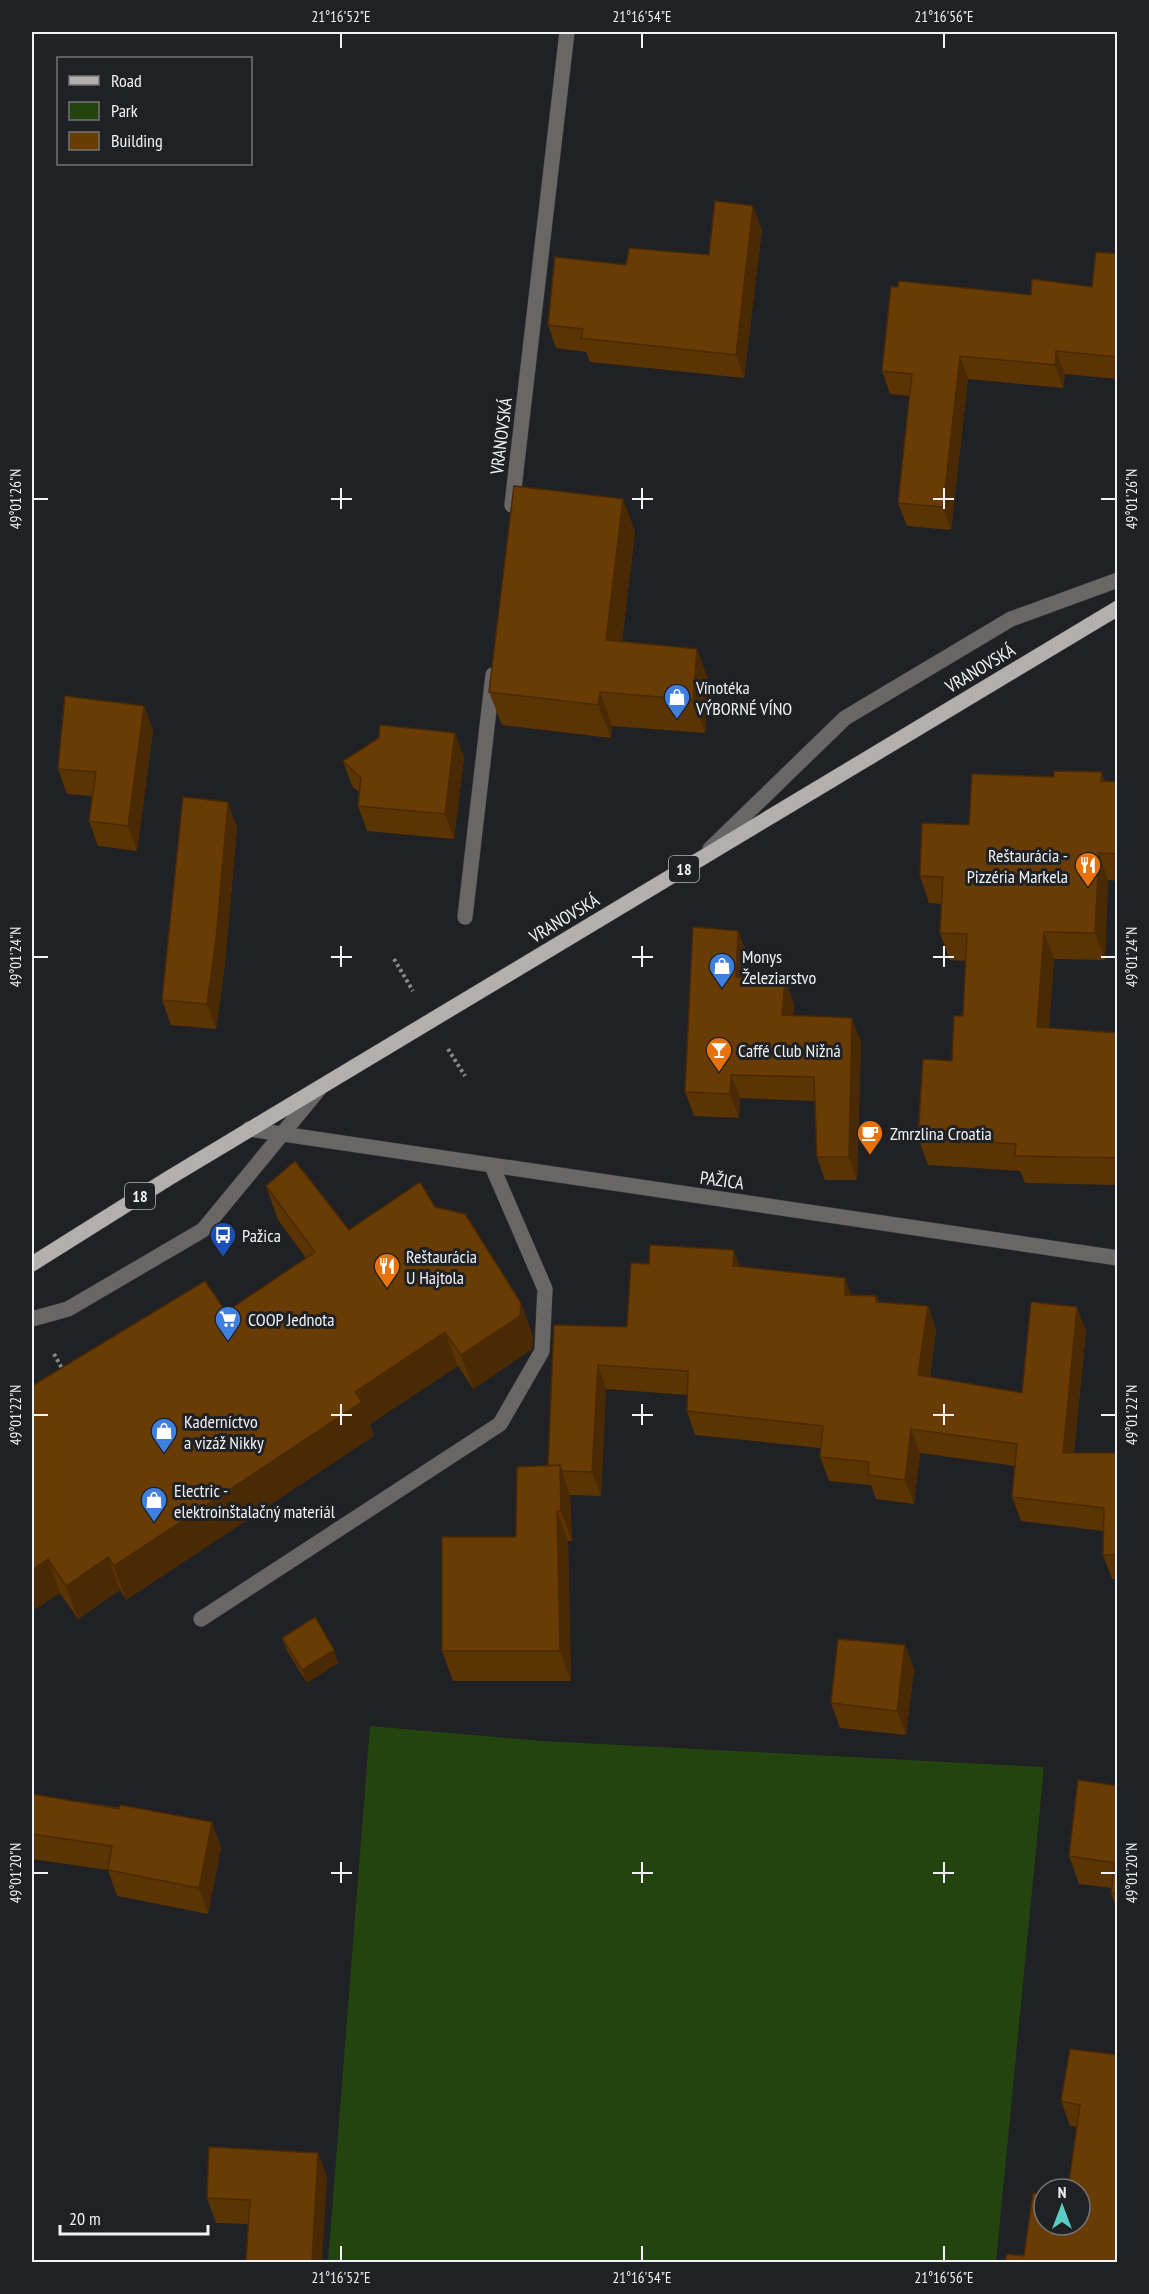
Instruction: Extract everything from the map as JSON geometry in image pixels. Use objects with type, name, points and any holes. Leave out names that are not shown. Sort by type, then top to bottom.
[{"type":"main road","name":"VRANOVSKÁ","points":[[32,1264],[249,1129],[1118,608]]},
{"type":"street","name":"VRANOVSKÁ","points":[[511,516],[567,32]]},
{"type":"street","points":[[702,858],[845,718],[1011,619],[1118,579]]},
{"type":"street","points":[[465,917],[495,657]]},
{"type":"street","points":[[32,1319],[68,1309],[203,1230],[321,1086]]},
{"type":"street","name":"PAŽICA","points":[[249,1129],[1118,1258]]},
{"type":"street","points":[[201,1619],[500,1424],[542,1351],[545,1289],[492,1166]]},
{"type":"path","points":[[54,1354],[70,1381]]},
{"type":"green space","points":[[370,1726],[543,1741],[1044,1767],[996,2262],[328,2262]]},
{"type":"building","points":[[715,201],[753,206],[736,355],[581,338],[583,329],[548,325],[555,257],[626,265],[629,248],[709,255]]},
{"type":"building","points":[[1096,252],[1118,254],[1118,357],[1056,351],[1055,365],[960,356],[943,507],[898,503],[912,374],[882,371],[891,287],[898,287],[899,281],[1031,295],[1032,279],[1092,287]]},
{"type":"building","points":[[514,486],[623,499],[606,640],[697,649],[693,700],[600,692],[598,705],[489,692]]},
{"type":"building","points":[[65,696],[144,706],[128,826],[89,821],[96,772],[58,769]]},
{"type":"building","points":[[380,725],[455,733],[445,814],[358,806],[361,778],[343,761],[379,738]]},
{"type":"building","points":[[1054,771],[1102,772],[1101,781],[1118,782],[1118,854],[1099,853],[1095,933],[1044,932],[1037,1027],[1118,1033],[1118,1158],[1015,1156],[1016,1144],[918,1138],[923,1059],[952,1061],[954,1016],[963,1016],[967,934],[940,933],[943,877],[920,876],[922,823],[969,825],[972,774],[1054,777]]},
{"type":"building","points":[[183,797],[228,802],[216,939],[207,1004],[162,1000]]},
{"type":"building","points":[[693,927],[738,931],[736,977],[785,980],[782,1015],[852,1018],[849,1157],[817,1157],[814,1077],[731,1075],[730,1094],[685,1092]]},
{"type":"building","points":[[295,1161],[349,1230],[420,1182],[435,1207],[465,1214],[521,1303],[520,1316],[461,1355],[445,1332],[355,1392],[362,1402],[114,1566],[108,1557],[66,1586],[48,1559],[32,1570],[32,1386],[205,1281],[226,1312],[315,1252],[266,1186]]},
{"type":"building","points":[[650,1245],[734,1250],[733,1266],[845,1278],[845,1295],[876,1296],[876,1302],[928,1306],[918,1375],[1022,1393],[1031,1302],[1077,1307],[1063,1453],[1118,1453],[1118,1555],[1103,1555],[1104,1508],[1012,1497],[1017,1444],[911,1429],[905,1480],[868,1475],[869,1462],[820,1457],[823,1426],[687,1411],[688,1371],[598,1365],[592,1472],[562,1471],[560,1465],[548,1466],[554,1325],[627,1327],[631,1263],[649,1264]]},
{"type":"building","points":[[560,1465],[561,1511],[557,1511],[560,1651],[442,1651],[442,1537],[516,1537],[517,1467]]},
{"type":"building","points":[[315,1617],[334,1650],[302,1670],[282,1638]]},
{"type":"building","points":[[838,1639],[905,1645],[897,1711],[831,1703]]},
{"type":"building","points":[[1078,1780],[1118,1786],[1118,1894],[1111,1893],[1115,1863],[1069,1856]]},
{"type":"building","points":[[32,1794],[119,1809],[120,1805],[212,1822],[199,1888],[108,1870],[112,1846],[32,1834]]},
{"type":"building","points":[[1070,2049],[1118,2055],[1118,2262],[1005,2262],[1007,2254],[1024,2256],[1032,2200],[1032,2237],[1092,2237],[1092,2177],[1070,2177],[1080,2105],[1061,2101]]},
{"type":"building","points":[[209,2147],[318,2153],[312,2262],[246,2262],[250,2200],[207,2198]]},
{"type":"place","name":"Vínotéka VÝBORNÉ VÍNO","points":[[677,720]]},
{"type":"place","name":"Reštaurácia - Pizzéria Markela","points":[[1088,888]]},
{"type":"place","name":"Monys Železiarstvo","points":[[722,989]]},
{"type":"place","name":"Caffé Club Nižná","points":[[719,1073]]},
{"type":"place","name":"Zmrzlina Croatia","points":[[870,1156]]},
{"type":"place","name":"Pažica","points":[[223,1258]]},
{"type":"place","name":"Reštaurácia U Hajtola","points":[[387,1289]]},
{"type":"place","name":"COOP Jednota","points":[[228,1342]]},
{"type":"place","name":"Kaderníctvo a vizáž Nikky","points":[[164,1454]]},
{"type":"place","name":"Electric - elektroinštalačný materiál","points":[[154,1523]]}]
